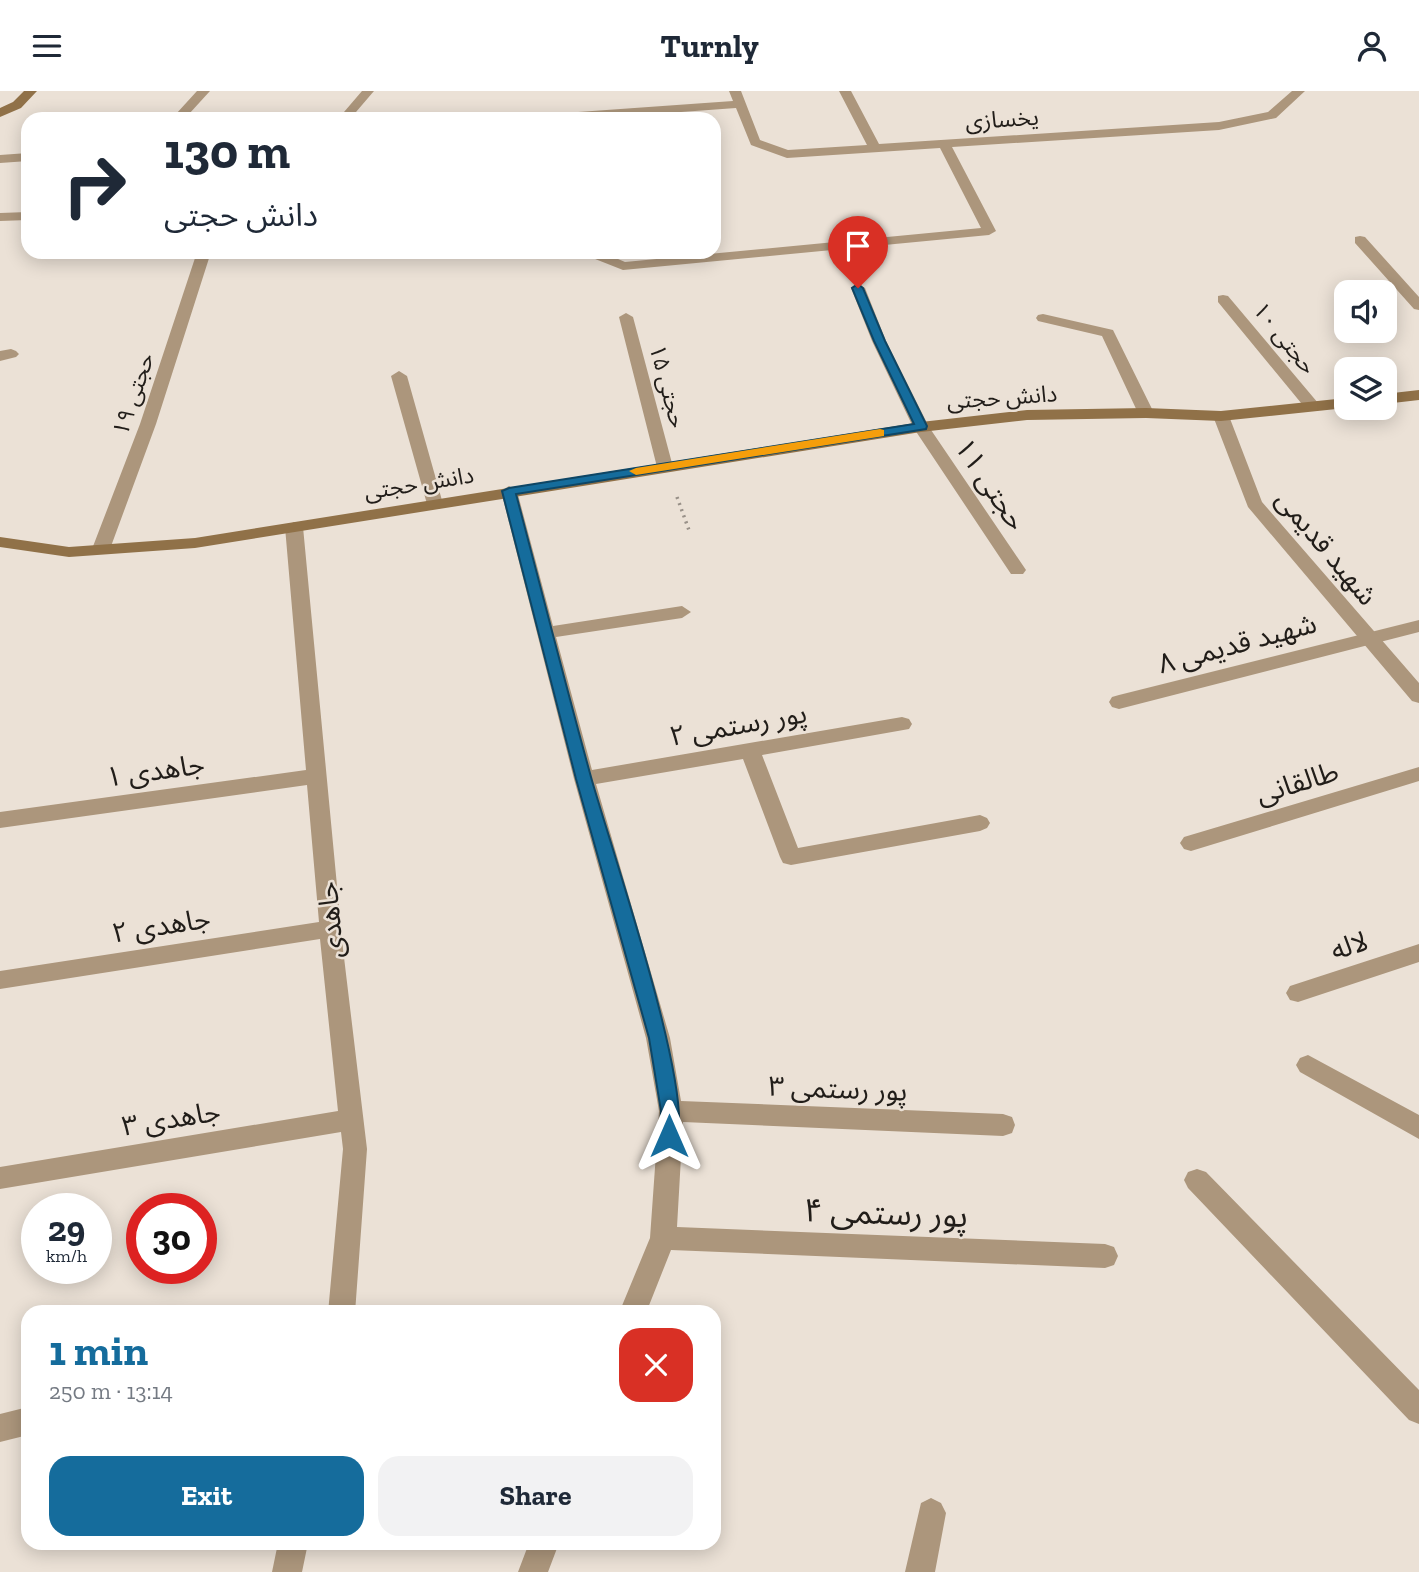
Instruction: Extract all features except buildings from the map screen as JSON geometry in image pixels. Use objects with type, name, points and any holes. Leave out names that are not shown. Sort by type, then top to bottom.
[{"type":"street","points":[[0,113],[17,105],[32,91]]},
{"type":"street","points":[[188,112],[204,91]]},
{"type":"street","points":[[350,112],[368,91]]},
{"type":"street","name":"یخسازی","points":[[735,91],[755,142],[787,154],[1219,126],[1272,115],[1299,91]]},
{"type":"street","points":[[845,91],[875,148]]},
{"type":"street","points":[[632,112],[740,104]]},
{"type":"street","points":[[721,257],[989,231],[944,144]]},
{"type":"street","points":[[0,159],[21,158]]},
{"type":"street","points":[[0,217],[21,216]]},
{"type":"street","points":[[1360,240],[1419,306]]},
{"type":"street","name":"حجتی ۱۹","points":[[101,549],[149,424],[202,259]]},
{"type":"street","points":[[606,259],[623,266],[696,259]]},
{"type":"street","name":"حجتی ۱۱","points":[[858,288],[879,341],[921,426],[1017,570]]},
{"type":"street","name":"حجتی ۱۰","points":[[1223,299],[1312,406]]},
{"type":"street","name":"حجتی ۱۵","points":[[626,317],[666,467]]},
{"type":"street","points":[[1043,318],[1108,333],[1146,413]]},
{"type":"street","points":[[399,376],[435,503]]},
{"type":"street","points":[[1397,397],[1419,395]]},
{"type":"street","name":"دانش حجتی","points":[[0,542],[69,552],[195,543],[921,426],[1027,415],[1146,413],[1221,416],[1334,404]]},
{"type":"street","name":"شهید قدیمی","points":[[1221,416],[1254,503],[1419,696]]},
{"type":"street","points":[[509,491],[584,779],[658,1038],[671,1111],[663,1238],[635,1305]]},
{"type":"street","name":"جاهدی","points":[[295,527],[330,929],[355,1149],[342,1305]]},
{"type":"street","points":[[546,633],[682,612]]},
{"type":"street","name":"شهید قدیمی ۸","points":[[1119,702],[1419,626]]},
{"type":"street","name":"پور رستمی ۲","points":[[584,779],[902,724]]},
{"type":"street","points":[[750,750],[791,857],[980,823]]},
{"type":"street","name":"طالقانی","points":[[1191,843],[1419,774]]},
{"type":"street","name":"جاهدی ۱","points":[[0,820],[317,775]]},
{"type":"street","name":"جاهدی ۲","points":[[0,980],[330,929]]},
{"type":"street","name":"لاله","points":[[1298,993],[1419,953]]},
{"type":"street","points":[[1308,1065],[1419,1128]]},
{"type":"street","name":"پور رستمی ۳","points":[[671,1111],[1003,1125]]},
{"type":"street","name":"جاهدی ۳","points":[[0,1178],[351,1120]]},
{"type":"street","points":[[1197,1180],[1419,1410]]},
{"type":"street","name":"پور رستمی ۴","points":[[663,1238],[1105,1256]]},
{"type":"street","points":[[0,1427],[21,1422]]},
{"type":"street","points":[[920,1572],[931,1513]]},
{"type":"street","points":[[287,1572],[292,1550]]},
{"type":"street","points":[[533,1572],[541,1550]]},
{"type":"slow traffic","points":[[636,471],[880,433]]},
{"type":"route","points":[[669,1136],[671,1111],[658,1038],[584,779],[509,491],[921,426],[879,341],[858,288]]}]
